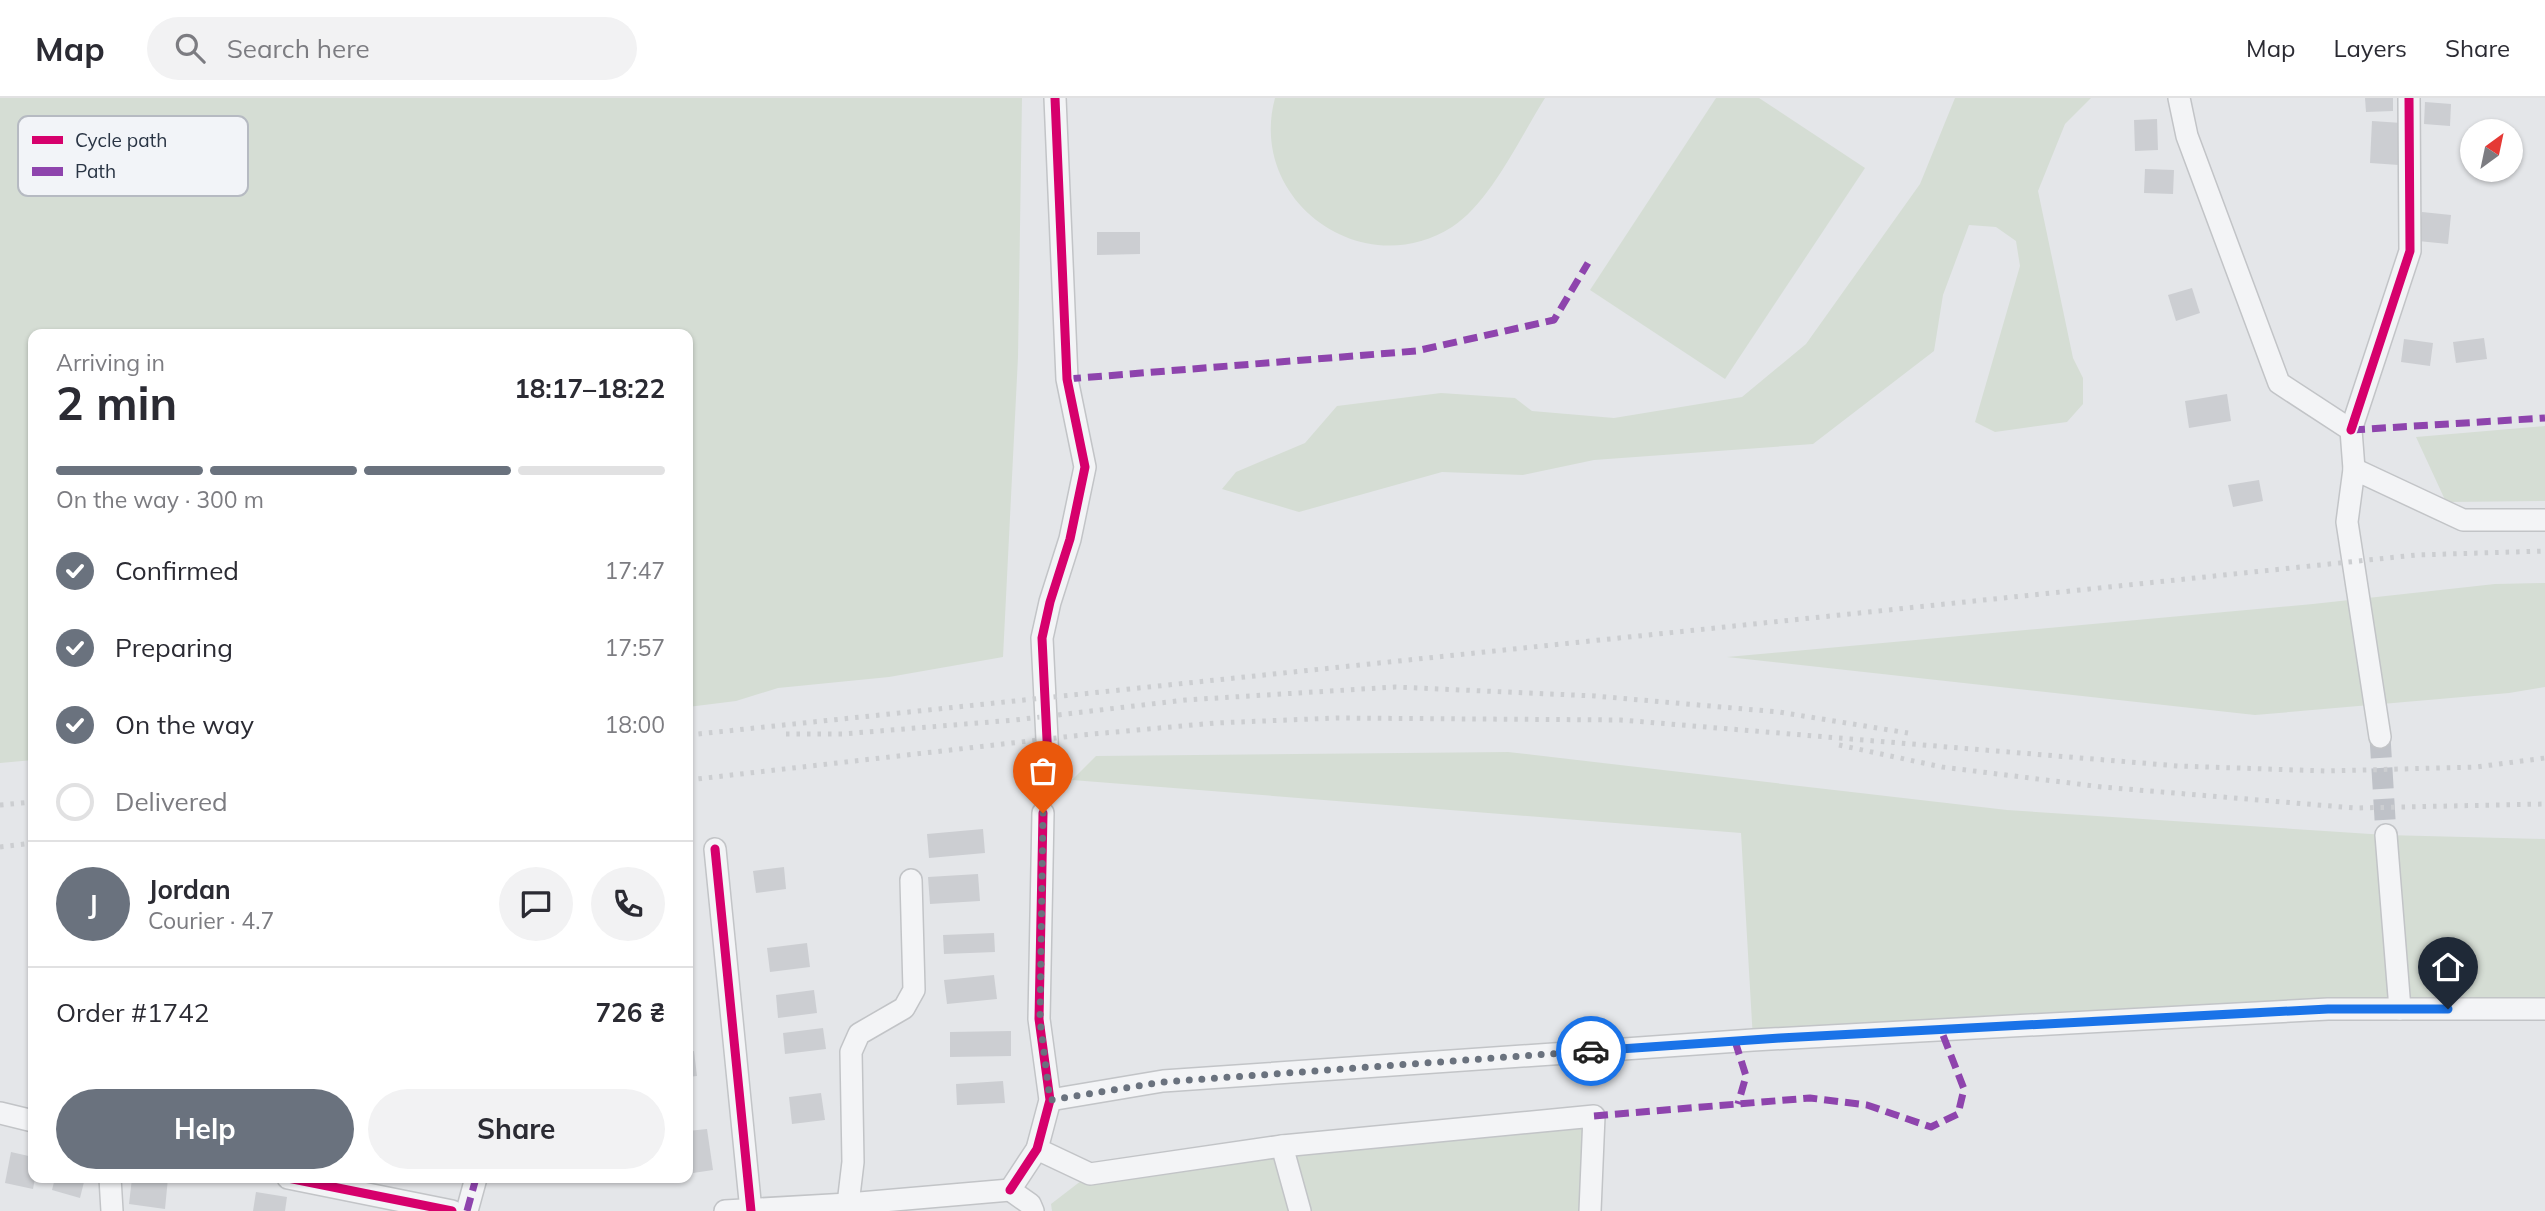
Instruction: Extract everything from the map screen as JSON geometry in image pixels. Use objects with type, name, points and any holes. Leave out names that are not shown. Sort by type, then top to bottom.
[{"type":"street","points":[[1048,760],[1042,638],[1070,539],[1085,467],[1068,379],[1055,98]]},
{"type":"street","points":[[2179,98],[2187,136],[2279,383],[2351,430]]},
{"type":"street","points":[[2380,737],[2347,522],[2354,469],[2351,430],[2410,251],[2409,98]]},
{"type":"street","points":[[2354,469],[2463,520],[2545,520]]},
{"type":"street","points":[[1010,1190],[1037,1149],[1050,1100],[1040,1020],[1043,813]]},
{"type":"street","points":[[2386,835],[2400,1009]]},
{"type":"street","points":[[715,849],[750,1210]]},
{"type":"street","points":[[848,1204],[853,1163],[851,1052],[859,1034],[904,1009],[914,990],[911,880]]},
{"type":"street","points":[[1050,1100],[1163,1082],[1744,1040],[2328,1009],[2545,1009]]},
{"type":"street","points":[[0,1113],[28,1120]]},
{"type":"street","points":[[1037,1149],[1090,1174],[1282,1146],[1594,1116],[1590,1211]]},
{"type":"street","points":[[1282,1146],[1300,1211]]},
{"type":"street","points":[[110,1183],[112,1211]]},
{"type":"street","points":[[313,1183],[452,1211]]},
{"type":"street","points":[[467,1211],[475,1183]]},
{"type":"street","points":[[725,1211],[1010,1190],[1030,1204],[1033,1211]]},
{"type":"shaded area","points":[[0,98],[1022,98],[1018,357],[1003,657],[889,677],[778,688],[736,701],[693,706],[693,329],[28,329],[28,760],[0,763]]},
{"type":"shaded area","points":[[1275,98],[1545,98],[1492,186],[1466,216],[1452,227],[1418,242],[1383,245],[1350,238],[1320,222],[1295,199],[1278,170],[1271,135]]},
{"type":"shaded area","points":[[1716,98],[1759,98],[1865,168],[1725,379],[1590,290]]},
{"type":"shaded area","points":[[1955,98],[2091,98],[2065,124],[2038,191],[2073,358],[2083,378],[2083,404],[2067,422],[1995,432],[1975,422],[2020,266],[2016,241],[1996,227],[1969,225],[1943,295],[1934,351],[1813,444],[1594,460],[1523,475],[1442,472],[1299,512],[1222,489],[1236,472],[1305,443],[1337,406],[1441,393],[1515,398],[1532,411],[1614,418],[1742,397],[1806,344],[1920,184]]},
{"type":"shaded area","points":[[2545,426],[2545,501],[2446,502],[2416,437]]},
{"type":"shaded area","points":[[2545,583],[2545,687],[2509,693],[2255,715],[1727,657],[2313,604],[2495,584]]},
{"type":"shaded area","points":[[1508,752],[2007,810],[2386,835],[2545,839],[2545,1009],[1753,1040],[1741,833],[1072,780],[1096,756]]},
{"type":"shaded area","points":[[1594,1116],[1594,1211],[1052,1211],[1051,1204],[1090,1174]]},
{"type":"building","points":[[2365,98],[2393,98],[2393,111],[2366,112]]},
{"type":"building","points":[[2425,102],[2451,104],[2450,126],[2424,124]]},
{"type":"building","points":[[2157,119],[2158,150],[2135,151],[2134,120]]},
{"type":"building","points":[[2372,121],[2402,123],[2399,165],[2370,163]]},
{"type":"building","points":[[2145,169],[2174,170],[2173,194],[2144,193]]},
{"type":"building","points":[[2422,212],[2451,215],[2448,244],[2418,241]]},
{"type":"building","points":[[1097,232],[1140,232],[1140,254],[1097,255]]},
{"type":"building","points":[[2192,288],[2200,313],[2176,321],[2168,295]]},
{"type":"building","points":[[2484,338],[2487,359],[2456,363],[2453,342]]},
{"type":"building","points":[[2404,339],[2433,343],[2430,366],[2401,362]]},
{"type":"building","points":[[2227,394],[2231,421],[2189,428],[2185,401]]},
{"type":"building","points":[[2259,480],[2263,501],[2233,507],[2228,485]]},
{"type":"building","points":[[983,829],[985,853],[929,858],[927,834]]},
{"type":"building","points":[[784,867],[786,889],[756,893],[753,871]]},
{"type":"building","points":[[978,874],[980,901],[930,904],[928,877]]},
{"type":"building","points":[[994,933],[995,952],[944,954],[943,935]]},
{"type":"building","points":[[807,943],[810,967],[770,972],[767,948]]},
{"type":"building","points":[[994,975],[997,999],[947,1004],[944,980]]},
{"type":"building","points":[[814,990],[817,1013],[778,1018],[776,995]]},
{"type":"building","points":[[823,1028],[826,1049],[785,1054],[783,1033]]},
{"type":"building","points":[[1011,1031],[1011,1056],[950,1057],[950,1032]]},
{"type":"building","points":[[693,1051],[697,1076],[693,1076]]},
{"type":"building","points":[[1003,1081],[1005,1103],[957,1105],[956,1084]]},
{"type":"building","points":[[821,1093],[825,1120],[792,1124],[789,1097]]},
{"type":"building","points":[[707,1129],[713,1170],[693,1173],[693,1130]]},
{"type":"building","points":[[11,1152],[28,1156],[28,1183],[34,1183],[33,1189],[5,1183]]},
{"type":"building","points":[[54,1183],[84,1183],[80,1198],[52,1190]]},
{"type":"building","points":[[131,1183],[168,1183],[165,1209],[129,1204]]},
{"type":"building","points":[[256,1192],[287,1197],[285,1211],[253,1211]]},
{"type":"tunnel","points":[[2380,737],[2386,835]]},
{"type":"railway","points":[[693,734],[2416,555],[2545,551]]},
{"type":"railway","points":[[786,734],[842,734],[1015,720],[1185,700],[1395,687],[1595,696],[1779,712],[1908,733]]},
{"type":"railway","points":[[693,779],[1082,735],[1215,723],[1336,718],[1621,720],[2178,766],[2326,771],[2476,767],[2545,758]]},
{"type":"railway","points":[[1839,745],[1942,767],[2102,787],[2355,808],[2545,804]]},
{"type":"railway","points":[[0,805],[28,802]]},
{"type":"railway","points":[[0,847],[28,844]]},
{"type":"marked path","points":[[1067,379],[1416,351],[1554,320],[1588,263]]},
{"type":"marked path","points":[[2351,430],[2545,418]]},
{"type":"marked path","points":[[1043,813],[1048,760]]},
{"type":"marked path","points":[[1594,1116],[1810,1098],[1867,1105],[1931,1127],[1958,1114],[1964,1089],[1941,1030]]},
{"type":"marked path","points":[[1735,1041],[1746,1076],[1738,1104]]},
{"type":"marked path","points":[[467,1211],[475,1183]]},
{"type":"cycle path","points":[[1048,760],[1042,638],[1070,539],[1085,467],[1067,379],[1055,98]]},
{"type":"cycle path","points":[[2351,430],[2410,251],[2409,98]]},
{"type":"cycle path","points":[[1010,1190],[1037,1149],[1050,1100],[1039,1019],[1043,813]]},
{"type":"cycle path","points":[[715,849],[751,1211]]},
{"type":"cycle path","points":[[313,1183],[452,1211]]},
{"type":"way so far","points":[[1043,813],[1040,1020],[1050,1100],[1163,1082],[1591,1051]]},
{"type":"route","points":[[1591,1051],[1780,1038],[2328,1009],[2448,1009]]}]
